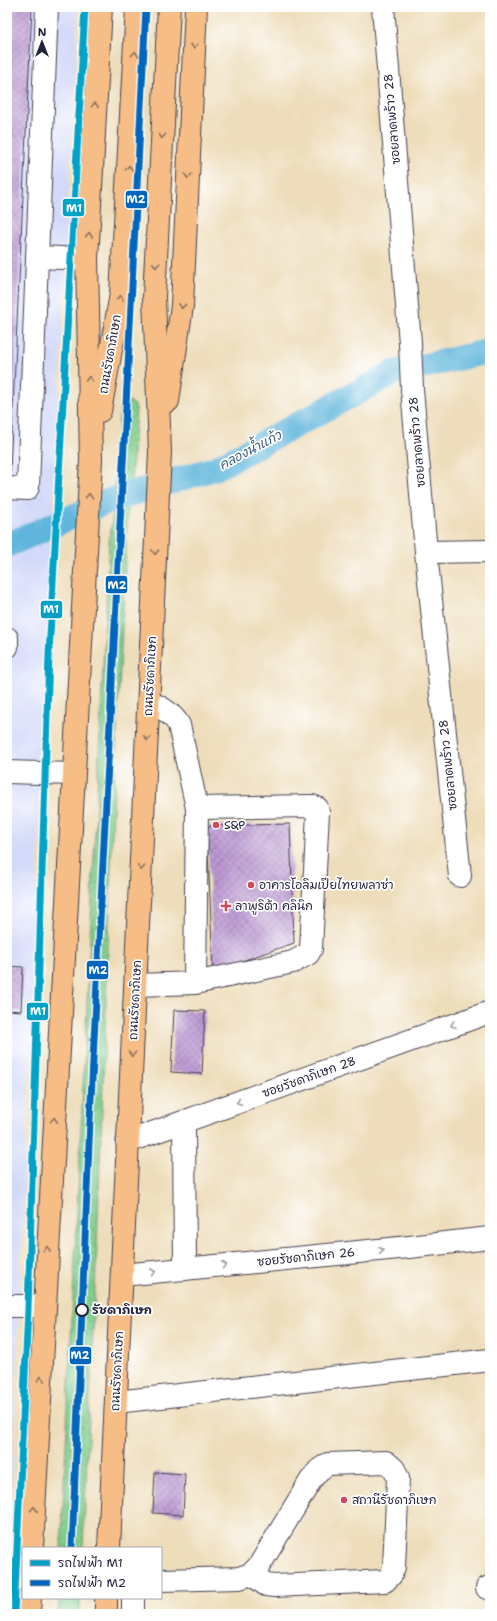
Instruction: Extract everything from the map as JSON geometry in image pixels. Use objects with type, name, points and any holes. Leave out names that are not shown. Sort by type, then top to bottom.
[{"type":"main road","name":"ถนนรัชดาภิเษก","points":[[32,1547],[91,460],[87,259],[101,7]]},
{"type":"main road","name":"ถนนรัชดาภิเษก","points":[[91,460],[121,294],[137,7]]},
{"type":"main road","name":"ถนนรัชดาภิเษก","points":[[160,462],[154,297],[168,7]]},
{"type":"main road","name":"ถนนรัชดาภิเษก","points":[[109,1547],[157,513],[160,462],[182,306],[196,7]]},
{"type":"main road","points":[[29,1614],[30,1599]]},
{"type":"main road","points":[[106,1599],[106,1614]]},
{"type":"street","points":[[7,488],[27,489],[28,487],[47,7]]},
{"type":"street","name":"ซอยลาดพร้าว 28","points":[[383,7],[426,552],[460,876]]},
{"type":"street","points":[[37,257],[87,259]]},
{"type":"street","points":[[426,552],[490,551]]},
{"type":"street","points":[[7,638],[7,647]]},
{"type":"street","points":[[149,702],[167,711],[179,725],[197,808],[195,983]]},
{"type":"street","points":[[7,772],[73,774]]},
{"type":"street","points":[[136,985],[195,983],[293,962],[308,954],[310,949],[317,808],[312,806],[197,808]]},
{"type":"street","name":"ซอยรัชดาภิเษก 28","points":[[128,1142],[490,1012]]},
{"type":"street","points":[[184,1122],[185,1269]]},
{"type":"street","name":"ซอยรัชดาภิเษก 26","points":[[122,1275],[490,1238]]},
{"type":"street","points":[[7,1306],[44,1306]]},
{"type":"street","points":[[116,1402],[490,1360]]},
{"type":"street","points":[[162,1580],[240,1578],[251,1574],[259,1566],[311,1480],[319,1470],[328,1464],[386,1462],[394,1469],[398,1478],[394,1567],[391,1575],[385,1581],[274,1586],[266,1585],[251,1574]]},
{"type":"street","points":[[133,1599],[133,1614]]},
{"type":"shaded area","points":[[7,7],[78,7],[52,537],[7,1589]]},
{"type":"green space","points":[[130,401],[136,408],[131,485],[114,488],[120,407]]},
{"type":"green space","points":[[128,506],[113,811],[97,1246],[83,1547],[61,1547],[109,542],[113,512]]},
{"type":"green space","points":[[59,1599],[80,1599],[80,1614],[58,1614]]},
{"type":"building","points":[[7,7],[32,7],[10,470],[7,470]]},
{"type":"building","name":"อาคารโอลิมเปียไทยพลาซ่า","points":[[290,824],[294,943],[213,971],[207,826]]},
{"type":"building","points":[[7,966],[23,967],[21,1011],[7,1010]]},
{"type":"building","points":[[174,1010],[205,1011],[202,1074],[171,1072]]},
{"type":"building","points":[[7,1090],[10,1090],[10,1135],[7,1135]]},
{"type":"building","points":[[155,1472],[185,1474],[183,1515],[153,1513]]},
{"type":"waterway","name":"คลองน้ำแก้ว","points":[[7,545],[111,500],[216,468],[393,373],[490,351]]},
{"type":"metro line","name":"M1","points":[[14,1614],[28,1309],[49,654],[85,7]]},
{"type":"metro line","name":"M2","points":[[72,1547],[90,1120],[146,7]]},
{"type":"place","name":"S&P","points":[[216,825]]},
{"type":"place","name":"อาคารโอลิมเปียไทยพลาซ่า","points":[[251,885]]},
{"type":"place","name":"ลาพูริต้า คลินิก","points":[[226,906]]},
{"type":"place","name":"รัชดาภิเษก","points":[[82,1310]]},
{"type":"place","name":"สถานีรัชดาภิเษก","points":[[344,1500]]}]
